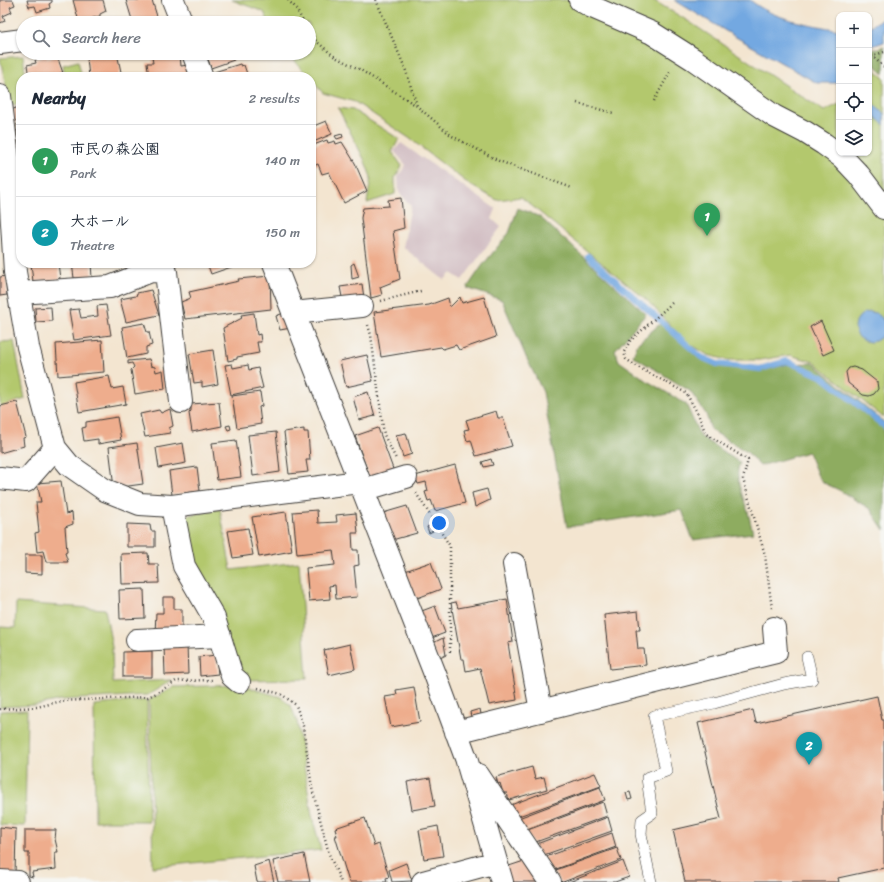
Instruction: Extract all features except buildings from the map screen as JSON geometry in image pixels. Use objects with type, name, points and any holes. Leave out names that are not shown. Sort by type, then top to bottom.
[{"type":"street","points":[[173,0],[179,16]]},
{"type":"street","points":[[580,0],[592,7],[652,33],[774,116],[824,144],[842,157],[863,180],[884,208]]},
{"type":"street","points":[[0,43],[16,41]]},
{"type":"street","points":[[196,60],[200,72]]},
{"type":"street","points":[[0,96],[8,158],[5,193],[15,272],[28,347],[54,448],[69,464],[105,490],[140,504],[172,506],[361,486],[406,477]]},
{"type":"street","points":[[276,268],[361,486],[443,671],[456,732],[466,758],[499,872],[423,882]]},
{"type":"street","points":[[19,293],[110,286],[151,271],[166,272],[181,402]]},
{"type":"street","points":[[293,313],[362,306]]},
{"type":"street","points":[[0,478],[26,481],[54,448]]},
{"type":"street","points":[[172,506],[184,566],[214,618],[232,676],[240,682]]},
{"type":"street","points":[[514,564],[541,711]]},
{"type":"street","points":[[456,732],[776,652],[774,628]]},
{"type":"street","points":[[137,640],[220,636]]},
{"type":"street","points":[[466,758],[550,882]]},
{"type":"street","points":[[0,881],[18,882]]},
{"type":"lane","points":[[651,882],[641,834],[642,820],[652,813],[647,778],[666,771],[654,716],[714,703],[784,684],[812,679],[807,657]]},
{"type":"path","points":[[288,0],[295,7],[300,16]]},
{"type":"path","points":[[376,0],[405,68],[417,106]]},
{"type":"path","points":[[316,41],[335,57],[359,69],[417,106],[452,136],[492,158],[572,188]]},
{"type":"path","points":[[884,52],[872,56],[884,67]]},
{"type":"path","points":[[654,101],[673,67]]},
{"type":"path","points":[[577,103],[613,114]]},
{"type":"path","points":[[421,291],[362,306],[371,335],[384,435],[406,477],[450,546],[443,671]]},
{"type":"path","points":[[672,303],[630,341],[624,352],[626,359],[670,386],[686,393],[698,414],[706,434],[748,460],[743,479],[765,556],[774,628]]},
{"type":"path","points":[[0,708],[36,707],[62,701],[148,697],[176,681],[201,680],[240,682],[281,694],[296,705],[303,726],[312,788],[329,854],[340,882]]},
{"type":"shaded area","points":[[401,143],[496,209],[492,219],[501,227],[462,280],[451,273],[444,280],[403,247],[411,206],[399,192],[398,177],[406,165],[394,151]]},
{"type":"green space","points":[[232,0],[653,0],[688,21],[824,111],[836,105],[836,156],[872,156],[872,71],[874,69],[884,78],[884,418],[814,362],[790,355],[760,360],[728,360],[708,355],[685,341],[648,301],[521,197],[497,200],[470,185],[409,138],[355,102],[323,93],[316,85],[316,72],[305,72],[294,60],[316,60],[316,16],[266,16],[264,12]]},
{"type":"green space","points":[[884,46],[884,74],[872,63],[872,50]]},
{"type":"green space","points":[[16,57],[16,60],[24,60],[25,72],[16,72],[16,105],[10,106],[0,58]]},
{"type":"green space","points":[[78,61],[81,72],[64,72],[63,65]]},
{"type":"green space","points":[[338,108],[353,110],[399,139],[392,152],[402,166],[395,177],[395,194],[367,203],[371,177],[364,159]]},
{"type":"green space","points":[[518,208],[540,217],[646,314],[615,350],[619,361],[649,382],[686,404],[700,436],[740,463],[738,468],[738,481],[753,533],[693,540],[682,510],[567,527],[543,392],[526,357],[502,300],[467,288],[482,266],[509,233]]},
{"type":"green space","points":[[661,323],[702,359],[760,371],[788,364],[813,363],[884,422],[884,530],[870,509],[839,490],[824,483],[818,476],[808,452],[760,466],[747,452],[711,430],[706,414],[690,391],[633,356],[638,343]]},
{"type":"green space","points":[[14,341],[25,399],[0,407],[0,342]]},
{"type":"green space","points":[[220,509],[231,570],[299,562],[307,679],[241,680],[197,574],[185,516]]},
{"type":"green space","points":[[16,603],[105,609],[112,647],[113,683],[172,680],[148,695],[61,700],[36,705],[0,707],[0,627],[15,628]]},
{"type":"green space","points":[[240,685],[281,697],[291,706],[297,721],[312,816],[321,850],[153,867],[149,700],[174,687]]},
{"type":"green space","points":[[147,700],[149,821],[95,821],[94,705]]},
{"type":"green space","points":[[27,710],[25,826],[0,825],[0,711]]},
{"type":"water","points":[[674,0],[750,0],[759,7],[781,17],[836,29],[836,83],[817,83]]},
{"type":"water","points":[[884,18],[884,42],[872,46],[872,25]]},
{"type":"water","points":[[872,103],[884,114],[884,125],[872,114]]},
{"type":"water","points":[[870,312],[876,313],[884,321],[884,333],[876,341],[870,342],[864,341],[856,333],[855,327],[856,321],[864,313]]},
{"type":"waterway","points":[[588,256],[701,357],[717,364],[760,369],[787,361],[823,377],[884,426]]},
{"type":"place","name":"市民の森公園","points":[[707,236]]},
{"type":"place","name":"大ホール","points":[[809,765]]}]
